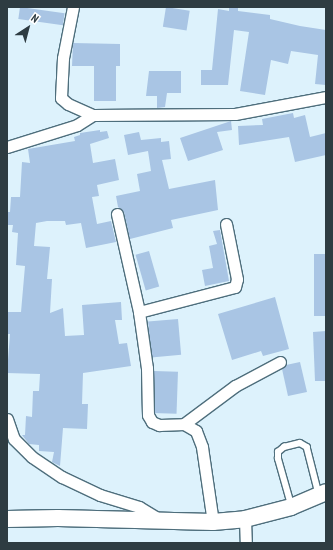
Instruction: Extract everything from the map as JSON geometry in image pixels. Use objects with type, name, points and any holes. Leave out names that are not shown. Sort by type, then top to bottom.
[{"type":"main road","points":[[7,519],[58,518],[213,522],[245,519],[291,507],[323,494]]},
{"type":"street","points":[[73,7],[63,58],[61,98],[68,104],[93,115],[235,114],[326,97]]},
{"type":"street","points":[[7,147],[77,125],[93,115]]},
{"type":"street","points":[[117,214],[139,312],[147,368],[148,415],[152,422],[159,425],[184,424],[196,431],[202,447],[213,522]]},
{"type":"street","points":[[139,312],[235,287],[236,279],[226,224]]},
{"type":"street","points":[[184,424],[235,386],[280,362]]},
{"type":"street","points":[[7,419],[14,439],[32,457],[62,477],[100,495],[129,502],[161,520]]},
{"type":"street","points":[[245,519],[246,543]]},
{"type":"lane","points":[[291,507],[278,459],[278,452],[284,447],[300,443],[307,447],[323,494]]},
{"type":"building","points":[[20,7],[65,13],[63,25],[18,19]]},
{"type":"building","points":[[166,7],[190,11],[187,31],[163,27]]},
{"type":"building","points":[[229,7],[238,7],[238,11],[270,15],[270,19],[326,30],[326,85],[315,84],[318,55],[291,51],[288,64],[271,60],[265,95],[240,91],[249,32],[234,30],[228,85],[201,85],[201,70],[212,70],[218,9],[229,11]]},
{"type":"building","points":[[73,43],[120,44],[120,66],[116,66],[116,101],[94,101],[94,66],[72,66]]},
{"type":"building","points":[[149,71],[181,71],[181,93],[167,93],[165,107],[157,108],[157,96],[146,96]]},
{"type":"building","points":[[293,113],[294,118],[305,115],[310,137],[326,133],[326,155],[295,162],[289,137],[239,145],[238,126],[263,125],[262,119]]},
{"type":"building","points":[[231,121],[232,130],[217,132],[223,150],[188,161],[180,138]]},
{"type":"building","points":[[100,130],[100,132],[107,131],[109,138],[90,144],[93,163],[115,159],[119,180],[97,185],[99,196],[92,197],[97,224],[111,221],[116,242],[86,248],[81,223],[66,225],[65,221],[47,221],[36,223],[34,246],[50,247],[47,279],[52,279],[50,313],[63,308],[65,336],[84,335],[82,305],[121,302],[122,320],[115,320],[119,344],[127,343],[131,366],[83,373],[82,404],[88,404],[87,429],[63,428],[60,466],[52,462],[54,452],[39,451],[39,445],[29,444],[22,435],[25,435],[26,416],[32,417],[33,391],[39,391],[40,374],[7,373],[10,334],[7,334],[7,312],[21,312],[25,266],[16,265],[18,233],[12,232],[13,225],[7,225],[7,212],[10,212],[11,197],[20,197],[22,162],[30,163],[28,149],[75,141],[74,137],[80,135],[80,133]]},
{"type":"building","points":[[139,132],[141,140],[161,138],[161,142],[169,141],[171,159],[162,160],[169,189],[215,180],[218,210],[171,220],[173,228],[130,239],[124,212],[118,207],[116,196],[140,191],[137,174],[151,171],[148,151],[128,155],[124,135]]},
{"type":"building","points":[[220,230],[229,281],[205,286],[202,270],[213,268],[209,246],[217,244],[213,231]]},
{"type":"building","points":[[149,251],[159,287],[146,290],[136,255]]},
{"type":"building","points":[[314,254],[326,254],[326,316],[314,316]]},
{"type":"building","points":[[275,297],[289,349],[263,356],[261,351],[232,360],[218,314]]},
{"type":"building","points":[[178,319],[181,355],[151,357],[148,322]]},
{"type":"building","points":[[326,331],[326,381],[315,381],[313,332]]},
{"type":"building","points":[[300,362],[307,392],[288,396],[282,369],[286,365]]},
{"type":"building","points":[[154,371],[178,372],[177,414],[153,413]]}]
